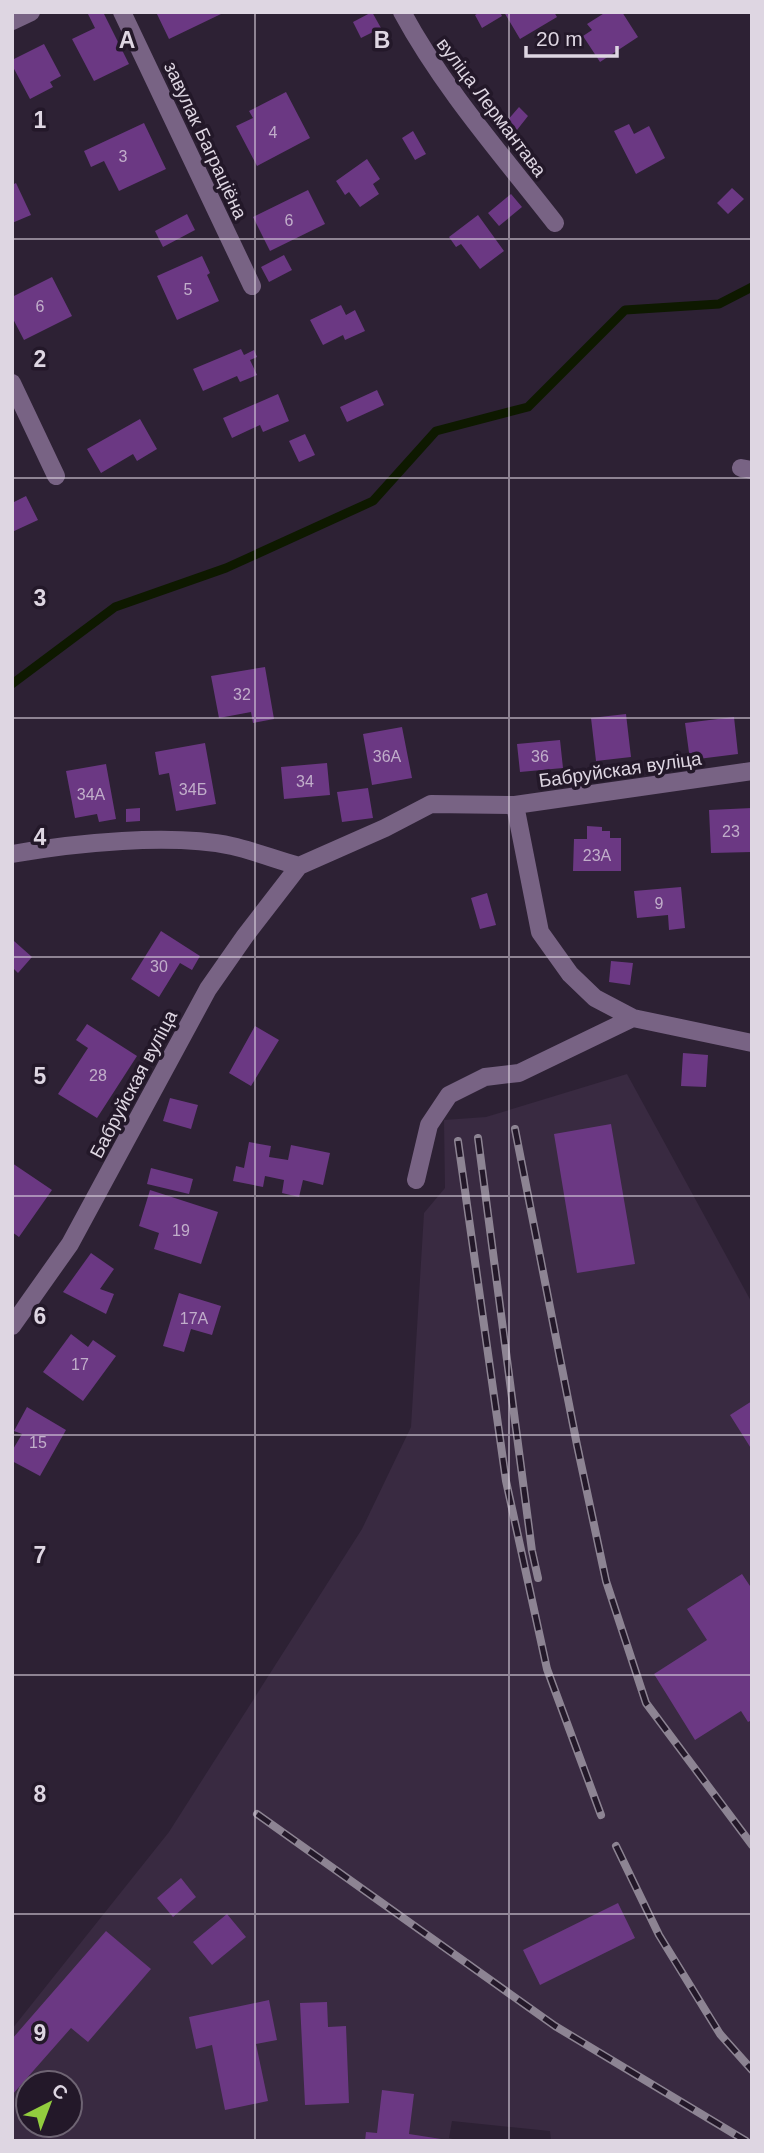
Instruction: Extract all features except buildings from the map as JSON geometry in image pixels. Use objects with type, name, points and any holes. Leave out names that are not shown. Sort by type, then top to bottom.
[{"type":"street","points":[[12,21],[31,12]]},
{"type":"street","name":"завулак Баграціёна","points":[[122,12],[252,286]]},
{"type":"street","name":"вуліца Лермантава","points":[[402,12],[419,45],[555,223]]},
{"type":"street","points":[[12,383],[56,476]]},
{"type":"street","name":"Бабруйская вуліца","points":[[12,1326],[70,1244],[208,989],[299,866],[362,839],[431,804],[515,805],[752,771]]},
{"type":"street","points":[[515,805],[540,932],[570,974],[594,998],[633,1018],[752,1043]]},
{"type":"street","points":[[12,854],[46,848],[198,841],[233,846],[299,866]]},
{"type":"street","points":[[416,1180],[429,1125],[449,1096],[485,1077],[519,1073],[633,1018]]},
{"type":"shaded area","points":[[627,1074],[752,1303],[752,2141],[551,2141],[550,2131],[452,2121],[449,2138],[461,2141],[12,2141],[12,2029],[169,1832],[362,1529],[411,1427],[424,1213],[445,1188],[444,1120],[486,1117]]},
{"type":"waterway","points":[[12,684],[115,607],[226,568],[373,501],[436,431],[528,407],[625,310],[719,304],[752,287]]},
{"type":"railway","points":[[515,1129],[606,1581],[646,1703],[752,1845]]},
{"type":"railway","points":[[478,1138],[532,1551],[538,1578]]},
{"type":"railway","points":[[458,1141],[506,1481],[547,1669],[601,1815]]},
{"type":"railway","points":[[257,1814],[555,2026],[746,2141]]},
{"type":"railway","points":[[616,1846],[659,1935],[720,2034],[752,2070]]}]
